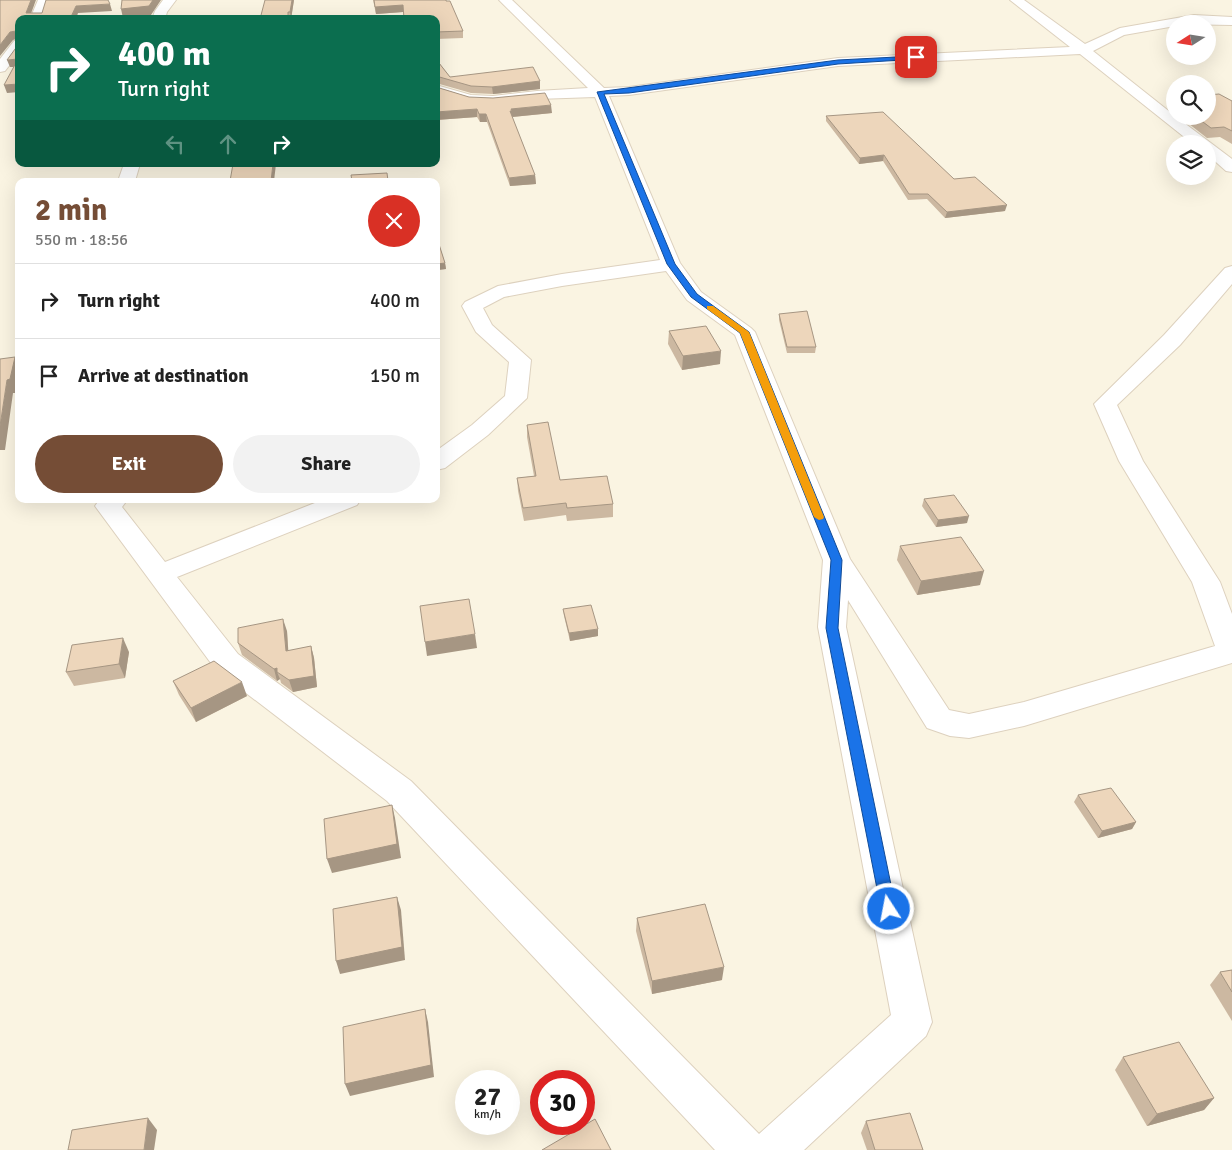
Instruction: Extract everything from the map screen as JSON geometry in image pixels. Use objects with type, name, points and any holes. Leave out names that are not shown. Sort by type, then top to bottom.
[{"type":"street","points":[[38,15],[44,0]]},
{"type":"street","points":[[160,15],[170,0]]},
{"type":"street","points":[[505,0],[600,92],[671,264],[694,296],[744,332],[837,560],[938,719],[950,724],[969,726],[1024,714],[1232,652],[1206,582],[1132,461],[1105,404],[1172,340],[1232,272]]},
{"type":"street","points":[[1016,0],[1084,50],[1192,135]]},
{"type":"street","points":[[440,90],[477,100],[629,91],[838,62],[1084,50],[1120,32],[1194,19],[1228,17]]},
{"type":"street","points":[[8,65],[15,52]]},
{"type":"street","points":[[1216,154],[1232,167]]},
{"type":"street","points":[[440,460],[480,430],[516,398],[520,360],[483,328],[472,306],[498,292],[562,280],[671,264]]},
{"type":"street","points":[[111,503],[108,506],[227,662],[399,792],[769,1149],[912,1022],[832,628],[837,560]]},
{"type":"street","points":[[160,574],[338,503]]},
{"type":"building","points":[[0,0],[31,0],[26,13],[42,13],[46,0],[108,0],[110,4],[76,6],[72,15],[15,15],[15,31],[10,32],[0,45]]},
{"type":"building","points":[[122,0],[153,0],[149,6],[121,9]]},
{"type":"building","points":[[265,0],[292,0],[288,15],[261,15]]},
{"type":"building","points":[[374,0],[450,1],[463,31],[440,32],[440,15],[404,15],[403,5],[375,7]]},
{"type":"building","points":[[15,49],[15,59],[7,60]]},
{"type":"building","points":[[440,64],[450,77],[533,67],[540,81],[492,87],[471,86],[440,77]]},
{"type":"building","points":[[15,65],[15,84],[4,85]]},
{"type":"building","points":[[440,88],[469,97],[493,98],[545,93],[551,105],[511,109],[512,111],[510,111],[535,175],[509,178],[486,114],[479,114],[477,109],[440,112]]},
{"type":"building","points":[[1216,94],[1232,101],[1232,131],[1224,127],[1211,128],[1207,125],[1216,125]]},
{"type":"building","points":[[883,112],[954,179],[975,177],[1007,205],[947,212],[928,194],[909,194],[884,155],[860,158],[826,116]]},
{"type":"building","points":[[232,167],[273,167],[271,178],[231,178]]},
{"type":"building","points":[[387,173],[388,178],[352,178],[351,175]]},
{"type":"building","points":[[440,247],[445,263],[440,264]]},
{"type":"building","points":[[807,311],[816,347],[787,347],[779,314]]},
{"type":"building","points":[[706,326],[721,351],[683,356],[669,331]]},
{"type":"building","points":[[15,357],[10,379],[7,380],[0,426],[0,359]]},
{"type":"building","points":[[548,422],[560,480],[607,476],[613,504],[567,508],[566,503],[523,508],[517,478],[536,476],[527,425]]},
{"type":"building","points":[[954,495],[969,516],[938,520],[924,499]]},
{"type":"building","points":[[961,537],[984,571],[921,581],[900,546]]},
{"type":"building","points":[[469,599],[475,634],[425,642],[420,606]]},
{"type":"building","points":[[591,605],[598,629],[569,633],[563,609]]},
{"type":"building","points":[[283,619],[286,651],[311,646],[314,676],[289,680],[277,672],[277,668],[274,669],[238,643],[238,628]]},
{"type":"building","points":[[123,638],[119,664],[66,672],[72,645]]},
{"type":"building","points":[[214,661],[242,682],[191,708],[173,681]]},
{"type":"building","points":[[1111,788],[1136,822],[1102,831],[1078,795]]},
{"type":"building","points":[[392,805],[397,844],[327,859],[324,819]]},
{"type":"building","points":[[397,897],[402,947],[336,961],[333,909]]},
{"type":"building","points":[[705,904],[724,967],[652,981],[637,918]]},
{"type":"building","points":[[1232,970],[1232,992],[1220,972]]},
{"type":"building","points":[[425,1009],[431,1065],[345,1084],[343,1027]]},
{"type":"building","points":[[1179,1042],[1214,1098],[1157,1114],[1123,1057]]},
{"type":"building","points":[[910,1113],[923,1150],[875,1150],[866,1121]]},
{"type":"building","points":[[148,1118],[144,1150],[68,1150],[72,1130]]},
{"type":"building","points":[[595,1119],[611,1150],[542,1150],[568,1135],[595,1135]]},
{"type":"slow traffic","points":[[710,307],[744,332],[819,517]]},
{"type":"route","points":[[889,909],[832,628],[837,560],[744,332],[694,296],[671,264],[600,92],[629,91],[838,62],[916,57]]}]
